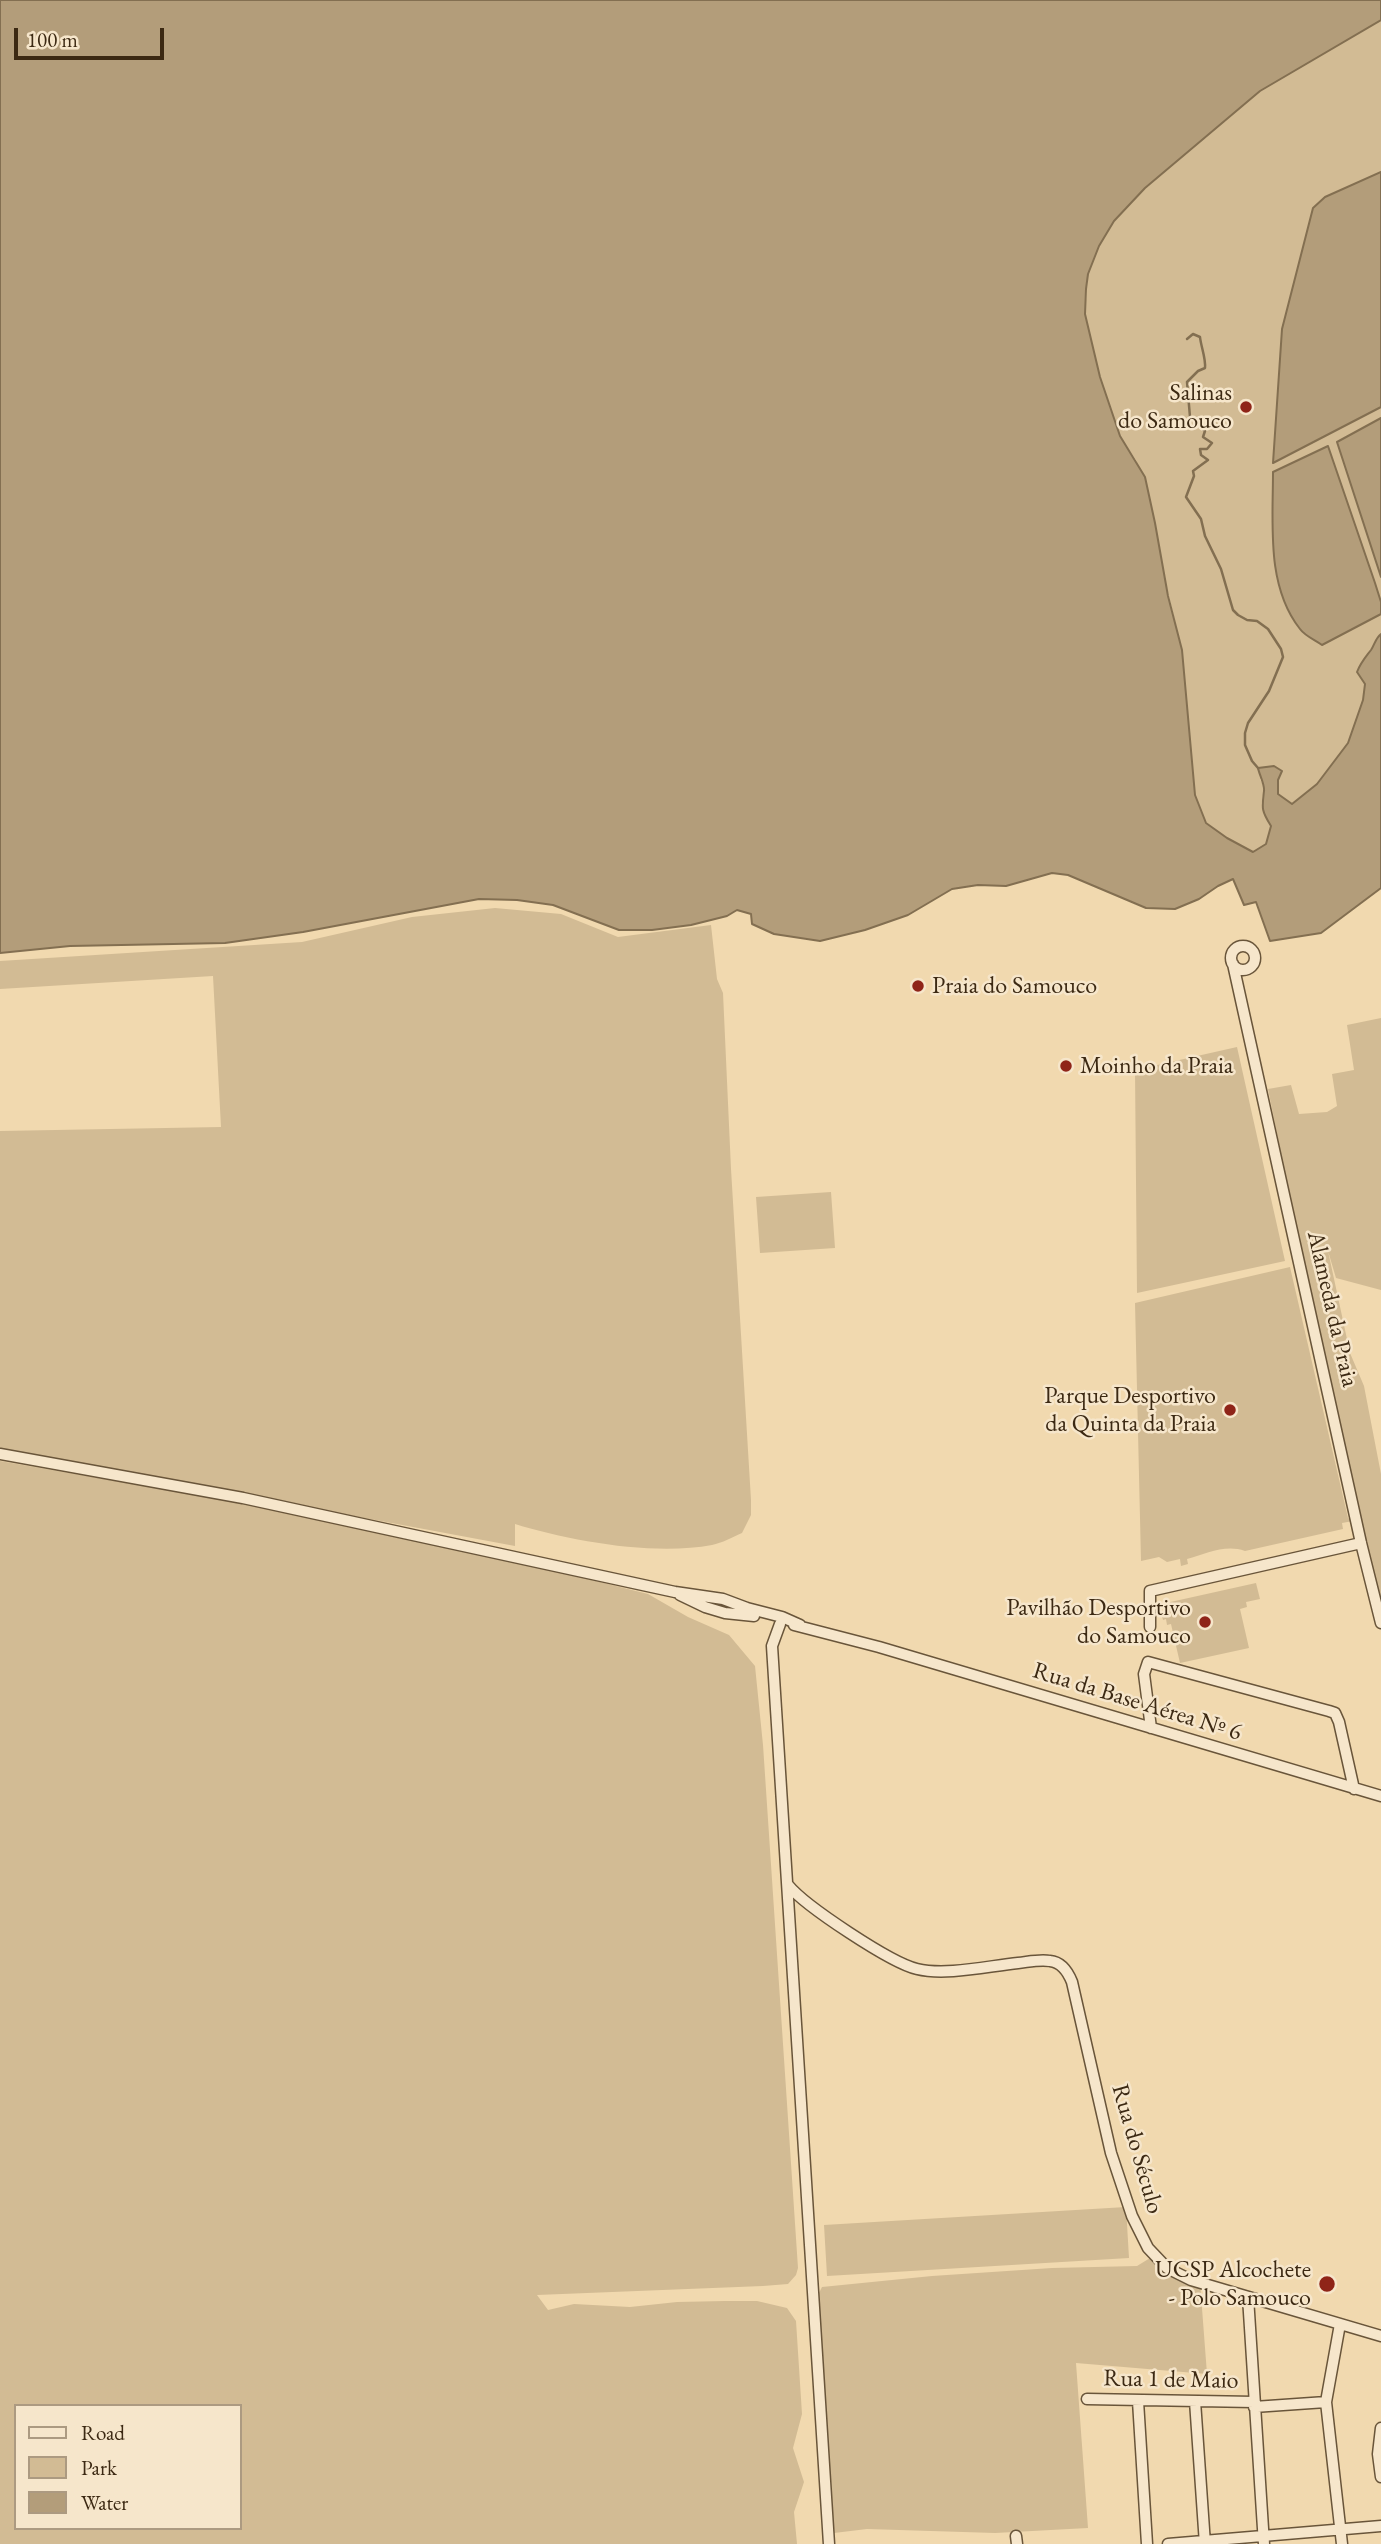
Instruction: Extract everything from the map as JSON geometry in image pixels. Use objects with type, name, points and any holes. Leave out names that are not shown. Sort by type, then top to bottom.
[{"type":"street","points":[[1249,947],[1254,955],[1250,967],[1241,970],[1233,964],[1232,952],[1235,948],[1249,947]]},
{"type":"street","name":"Alameda da Praia","points":[[1233,964],[1381,1623]]},
{"type":"street","name":"Alameda da Praia","points":[[1242,1004],[1240,983],[1250,967]]},
{"type":"street","points":[[0,1454],[243,1498],[675,1592],[715,1597],[800,1625]]},
{"type":"street","points":[[1150,1627],[1150,1591],[1361,1543]]},
{"type":"street","points":[[675,1592],[705,1607],[725,1613],[745,1614],[780,1624],[800,1625]]},
{"type":"street","points":[[780,1624],[772,1646],[829,2544]]},
{"type":"street","name":"Rua da Base Aérea Nº 6","points":[[800,1625],[1381,1796]]},
{"type":"street","points":[[1151,1728],[1144,1674],[1148,1662],[1329,1711],[1335,1713],[1339,1722],[1354,1789]]},
{"type":"street","name":"Rua do Século","points":[[788,1885],[810,1907],[895,1961],[916,1969],[935,1971],[1033,1961],[1056,1963],[1069,1976],[1084,2030],[1111,2153],[1132,2216],[1148,2248],[1167,2268],[1191,2280],[1381,2336]]},
{"type":"street","points":[[790,1921],[800,1910],[810,1907]]},
{"type":"street","points":[[1248,2297],[1264,2540]]},
{"type":"street","points":[[1340,2324],[1326,2402],[1342,2544]]},
{"type":"street","name":"Rua 1 de Maio","points":[[1087,2399],[1254,2405],[1326,2402]]},
{"type":"street","points":[[1138,2401],[1147,2544]]},
{"type":"street","points":[[1195,2401],[1205,2543]]},
{"type":"street","points":[[1381,2428],[1378,2454],[1381,2477]]},
{"type":"street","points":[[1168,2544],[1264,2540],[1381,2526]]},
{"type":"green space","name":"Salinas do Samouco","points":[[1381,20],[1381,761],[1348,743],[1317,784],[1292,804],[1278,794],[1278,780],[1260,779],[1265,789],[1262,808],[1271,826],[1266,844],[1253,852],[1227,838],[1206,822],[1195,795],[1182,650],[1136,460],[1120,436],[1100,377],[1085,314],[1088,274],[1099,246],[1114,221],[1145,188],[1260,91]]},
{"type":"green space","points":[[495,908],[561,914],[618,937],[711,925],[717,979],[723,993],[751,1500],[751,1515],[742,1533],[712,1545],[664,1549],[586,1541],[515,1524],[515,1546],[0,1450],[0,1131],[221,1127],[213,976],[0,989],[0,961],[302,942],[412,917]]},
{"type":"green space","points":[[1381,1018],[1381,1290],[1336,1278],[1328,1251],[1350,1353],[1364,1386],[1381,1474],[1381,1614],[1335,1421],[1268,1089],[1291,1085],[1299,1114],[1327,1112],[1337,1106],[1332,1074],[1354,1070],[1347,1025]]},
{"type":"green space","points":[[1237,1047],[1285,1261],[1137,1293],[1135,1070]]},
{"type":"green space","points":[[831,1192],[835,1248],[760,1253],[756,1197]]},
{"type":"green space","name":"Parque Desportivo da Quinta da Praia","points":[[1290,1267],[1348,1518],[1353,1521],[1342,1523],[1343,1529],[1245,1551],[1216,1550],[1187,1559],[1188,1564],[1181,1566],[1180,1559],[1167,1562],[1159,1557],[1141,1561],[1135,1303]]},
{"type":"green space","points":[[0,1461],[282,1510],[495,1556],[648,1594],[688,1617],[729,1635],[755,1666],[763,1745],[798,2268],[796,2275],[788,2284],[763,2286],[537,2295],[548,2310],[574,2304],[630,2307],[725,2301],[757,2301],[787,2308],[796,2321],[802,2414],[793,2448],[804,2482],[794,2512],[797,2544],[0,2544]]},
{"type":"green space","name":"Pavilhão Desportivo do Samouco","points":[[1256,1583],[1260,1599],[1246,1602],[1247,1607],[1240,1609],[1249,1648],[1180,1663],[1171,1624],[1167,1625],[1161,1612],[1167,1610],[1166,1603]]},
{"type":"green space","points":[[1126,2207],[1129,2258],[827,2276],[824,2225]]},
{"type":"green space","points":[[1155,2255],[1200,2282],[1207,2374],[1076,2363],[1088,2528],[995,2533],[867,2529],[834,2533],[818,2295],[822,2287],[1052,2268],[1137,2266]]},
{"type":"water","points":[[0,0],[1381,0],[1381,20],[1260,91],[1145,188],[1114,221],[1099,246],[1088,274],[1085,314],[1100,377],[1120,436],[1145,477],[1168,596],[1182,650],[1195,795],[1206,823],[1253,852],[1266,844],[1271,826],[1263,809],[1264,789],[1258,768],[1274,766],[1282,771],[1278,780],[1278,794],[1292,804],[1317,784],[1348,743],[1363,700],[1365,684],[1357,672],[1381,634],[1381,888],[1321,933],[1270,941],[1256,902],[1244,905],[1233,879],[1199,899],[1175,909],[1146,908],[1068,875],[1052,873],[1006,886],[978,885],[952,889],[908,915],[865,930],[820,941],[774,934],[752,924],[751,914],[737,910],[727,916],[691,925],[652,930],[619,930],[553,905],[479,899],[303,932],[225,943],[70,946],[0,953]]},
{"type":"water","points":[[1381,172],[1381,407],[1273,463],[1282,329],[1313,208],[1325,197]]},
{"type":"water","points":[[1381,418],[1381,577],[1337,442]]},
{"type":"water","points":[[1328,446],[1381,602],[1381,614],[1322,645],[1300,629],[1281,594],[1274,554],[1273,472]]},
{"type":"waterway","points":[[1187,339],[1193,334],[1200,337],[1205,364],[1205,368],[1187,382],[1190,417],[1196,418],[1197,424],[1205,431],[1203,437],[1212,443],[1207,449],[1200,449],[1201,455],[1208,460],[1193,471],[1194,476],[1186,497],[1201,519],[1205,536],[1221,569],[1233,610],[1247,620],[1257,621],[1268,629],[1283,657],[1269,691],[1248,723],[1245,733],[1245,745],[1258,768]]},
{"type":"place","name":"Salinas do Samouco","points":[[1246,407]]},
{"type":"place","name":"Praia do Samouco","points":[[918,986]]},
{"type":"place","name":"Moinho da Praia","points":[[1066,1066]]},
{"type":"place","name":"Parque Desportivo da Quinta da Praia","points":[[1230,1410]]},
{"type":"place","name":"Pavilhão Desportivo do Samouco","points":[[1205,1622]]},
{"type":"place","name":"UCSP Alcochete - Polo Samouco","points":[[1327,2284]]}]
